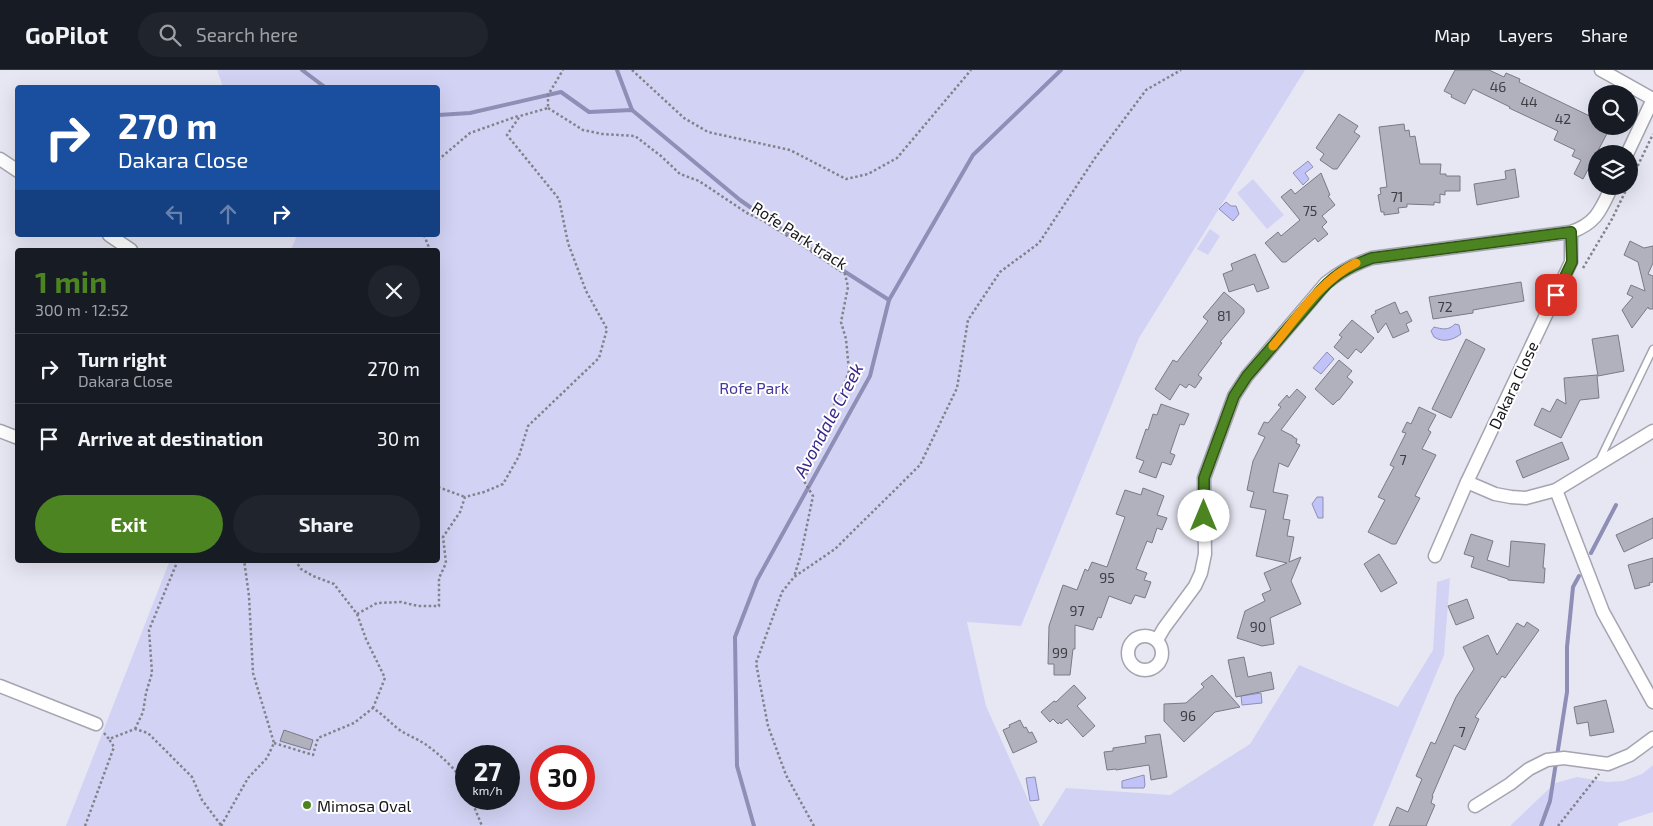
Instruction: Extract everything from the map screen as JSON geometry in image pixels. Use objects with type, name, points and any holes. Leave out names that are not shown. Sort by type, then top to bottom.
[{"type":"street","points":[[1601,70],[1653,99],[1631,145]]},
{"type":"street","points":[[0,159],[15,169]]},
{"type":"street","points":[[1157,640],[1195,586],[1201,573],[1205,554],[1204,478],[1234,396],[1247,376],[1326,283],[1341,271],[1372,258],[1571,232],[1584,228],[1597,216],[1608,195]]},
{"type":"street","name":"Dakara Close","points":[[1435,556],[1467,482],[1572,262],[1571,232]]},
{"type":"street","points":[[113,237],[128,248]]},
{"type":"street","points":[[0,431],[15,437]]},
{"type":"street","points":[[1467,482],[1495,494],[1511,497],[1526,498],[1556,490],[1653,431]]},
{"type":"street","points":[[1556,490],[1603,612],[1653,702]]},
{"type":"street","points":[[0,686],[96,724]]},
{"type":"street","points":[[1475,806],[1530,769],[1547,760],[1564,758],[1608,764],[1630,755],[1653,738]]},
{"type":"lane","points":[[1597,465],[1653,349]]},
{"type":"path","points":[[440,158],[470,133],[548,108],[548,95],[563,70]]},
{"type":"path","points":[[632,70],[684,118],[708,132],[790,150],[846,179],[868,174],[896,158],[971,70]]},
{"type":"path","points":[[814,826],[786,775],[768,726],[756,664],[782,592],[794,578],[834,549],[920,465],[957,388],[968,320],[1000,272],[1039,243],[1095,158],[1146,90],[1181,70]]},
{"type":"path","name":"Rofe Park track","points":[[548,108],[583,130],[602,134],[635,136],[680,174],[699,181],[747,214],[762,220],[845,274],[848,288],[841,322],[846,340],[849,371],[824,425],[804,482],[813,496],[794,578]]},
{"type":"path","points":[[440,489],[465,497],[503,484],[519,456],[528,426],[599,358],[607,329],[586,291],[571,251],[559,199],[508,134],[520,116]]},
{"type":"path","points":[[1638,165],[1653,134]]},
{"type":"path","points":[[358,614],[377,603],[401,602],[418,606],[439,606],[439,578],[446,563],[443,537],[460,512],[465,497]]},
{"type":"path","points":[[135,729],[143,712],[152,673],[149,630],[177,563]]},
{"type":"path","points":[[109,740],[135,729],[148,733],[192,777],[202,800],[221,826],[248,778],[267,758],[274,743],[253,673],[249,596],[244,563]]},
{"type":"path","points":[[274,743],[313,755],[318,738],[354,723],[373,708],[385,678],[366,639],[358,614],[334,584],[313,576],[297,563]]},
{"type":"path","points":[[373,708],[398,729],[426,744],[455,771]]},
{"type":"path","points":[[84,826],[114,748],[96,724]]},
{"type":"path","points":[[1558,826],[1608,764]]},
{"type":"path","points":[[475,810],[482,826]]},
{"type":"green space","name":"Rofe Park","points":[[217,70],[1305,70],[1139,338],[1021,626],[967,622],[986,706],[1040,826],[66,826],[169,563],[440,563],[440,248],[292,248],[296,237],[440,237],[440,85],[222,85]]},
{"type":"green space","points":[[1253,179],[1284,215],[1267,229],[1237,193]]},
{"type":"green space","points":[[1210,229],[1220,236],[1208,255],[1197,249]]},
{"type":"green space","points":[[1450,578],[1444,655],[1373,826],[1042,826],[1066,788],[1170,795],[1250,744],[1299,665],[1398,707],[1433,650],[1437,582]]},
{"type":"green space","points":[[1653,765],[1653,812],[1619,823],[1618,826],[1510,826],[1555,783],[1577,777],[1607,782],[1623,781],[1642,774]]},
{"type":"shaded area","points":[[1308,161],[1313,167],[1305,173],[1309,179],[1303,185],[1293,173]]},
{"type":"shaded area","points":[[1226,202],[1231,206],[1236,206],[1239,214],[1233,221],[1219,209]]},
{"type":"shaded area","points":[[1455,324],[1459,325],[1461,334],[1455,338],[1437,339],[1431,331],[1434,327],[1447,329]]},
{"type":"shaded area","points":[[1327,352],[1334,359],[1321,374],[1313,368]]},
{"type":"shaded area","points":[[1317,497],[1323,497],[1323,518],[1318,518],[1312,504]]},
{"type":"shaded area","points":[[1261,693],[1262,703],[1242,705],[1241,696]]},
{"type":"shaded area","points":[[1144,775],[1144,788],[1122,788],[1122,781]]},
{"type":"shaded area","points":[[1035,777],[1039,800],[1030,801],[1026,778]]},
{"type":"building","points":[[1455,70],[1489,70],[1504,77],[1506,73],[1520,79],[1519,82],[1588,115],[1588,135],[1606,135],[1601,145],[1588,145],[1588,170],[1583,179],[1574,174],[1581,160],[1572,156],[1575,150],[1554,140],[1558,131],[1473,89],[1465,104],[1444,91]]},
{"type":"building","points":[[1339,114],[1358,126],[1354,132],[1360,136],[1337,169],[1333,169],[1320,160],[1324,154],[1316,148]]},
{"type":"building","points":[[1404,124],[1405,131],[1409,130],[1410,137],[1415,136],[1420,164],[1441,164],[1440,174],[1460,176],[1460,191],[1445,191],[1445,195],[1440,194],[1440,203],[1434,202],[1434,205],[1407,204],[1407,207],[1398,208],[1399,213],[1384,215],[1384,212],[1381,212],[1378,195],[1381,194],[1380,188],[1387,187],[1379,127]]},
{"type":"building","points":[[1515,169],[1519,197],[1477,205],[1474,184],[1506,179],[1505,171]]},
{"type":"building","points":[[1321,173],[1330,195],[1328,196],[1335,205],[1322,216],[1327,222],[1322,227],[1328,234],[1318,242],[1315,238],[1286,262],[1282,262],[1265,243],[1278,232],[1281,236],[1300,220],[1281,197],[1291,189],[1295,194]]},
{"type":"building","points":[[1630,241],[1644,248],[1653,246],[1653,263],[1648,274],[1653,276],[1653,309],[1648,307],[1632,328],[1622,310],[1633,297],[1627,294],[1631,285],[1645,291],[1638,262],[1624,255]]},
{"type":"building","points":[[1255,254],[1269,288],[1257,292],[1254,284],[1229,292],[1223,274],[1233,270],[1231,264]]},
{"type":"building","points":[[1521,282],[1524,301],[1473,310],[1473,313],[1433,319],[1429,297]]},
{"type":"building","points":[[1224,292],[1244,309],[1244,313],[1220,342],[1222,343],[1198,375],[1202,378],[1195,388],[1189,384],[1186,388],[1180,384],[1170,400],[1155,389],[1173,360],[1177,362],[1208,321],[1203,317]]},
{"type":"building","points":[[1395,302],[1400,314],[1407,311],[1412,321],[1406,324],[1409,331],[1393,338],[1386,323],[1378,333],[1371,316],[1376,313],[1375,311]]},
{"type":"building","points":[[1352,320],[1374,338],[1361,353],[1356,349],[1348,359],[1334,347],[1342,337],[1339,335]]},
{"type":"building","points":[[1618,335],[1624,371],[1598,376],[1592,339]]},
{"type":"building","points":[[1466,339],[1485,349],[1451,418],[1432,409]]},
{"type":"building","points":[[1339,360],[1352,371],[1347,377],[1353,382],[1333,405],[1315,389]]},
{"type":"building","points":[[1597,375],[1599,398],[1580,400],[1561,438],[1534,425],[1542,408],[1550,412],[1557,399],[1566,404],[1564,378]]},
{"type":"building","points":[[1297,389],[1306,397],[1281,430],[1297,439],[1296,443],[1300,445],[1288,467],[1279,463],[1273,492],[1288,495],[1283,519],[1290,520],[1287,536],[1294,537],[1289,562],[1301,557],[1291,581],[1301,604],[1270,618],[1274,644],[1262,646],[1237,638],[1245,611],[1265,601],[1262,594],[1271,590],[1264,573],[1287,563],[1256,556],[1266,510],[1250,507],[1254,492],[1247,490],[1253,461],[1265,437],[1258,434],[1264,422],[1268,423],[1281,407],[1278,405],[1287,395],[1289,398]]},
{"type":"building","points":[[1161,404],[1189,414],[1184,425],[1180,424],[1170,453],[1175,455],[1171,465],[1162,462],[1156,478],[1139,472],[1144,461],[1136,458],[1146,429],[1148,430],[1153,414],[1157,415]]},
{"type":"building","points":[[1419,407],[1436,415],[1428,430],[1431,432],[1422,449],[1436,455],[1415,496],[1420,498],[1396,544],[1392,544],[1368,532],[1385,500],[1378,497],[1394,467],[1390,465],[1406,433],[1402,432],[1407,422],[1411,424]]},
{"type":"building","points":[[1562,442],[1569,459],[1523,478],[1516,461]]},
{"type":"building","points":[[1143,488],[1164,496],[1157,515],[1167,518],[1162,530],[1157,528],[1152,543],[1147,541],[1136,569],[1147,573],[1144,580],[1151,582],[1145,598],[1135,595],[1131,604],[1109,596],[1101,618],[1098,617],[1093,630],[1075,625],[1075,649],[1073,649],[1070,675],[1054,675],[1054,664],[1048,664],[1049,626],[1063,585],[1077,590],[1085,569],[1088,571],[1092,562],[1107,567],[1125,517],[1116,514],[1125,490],[1141,495]]},
{"type":"building","points":[[1653,518],[1653,538],[1624,552],[1616,535]]},
{"type":"building","points":[[1471,534],[1493,541],[1487,560],[1509,567],[1511,541],[1545,544],[1544,583],[1508,580],[1471,567],[1474,557],[1464,554]]},
{"type":"building","points":[[1379,554],[1397,583],[1381,592],[1364,564]]},
{"type":"building","points":[[1653,558],[1653,582],[1649,583],[1650,585],[1635,589],[1628,565]]},
{"type":"building","points":[[1467,599],[1474,618],[1456,625],[1448,606]]},
{"type":"building","points":[[1527,622],[1539,630],[1505,678],[1502,676],[1475,717],[1479,719],[1465,750],[1454,745],[1432,796],[1431,803],[1435,805],[1426,826],[1389,826],[1397,807],[1408,812],[1422,779],[1416,776],[1431,742],[1435,744],[1456,697],[1474,669],[1463,647],[1488,635],[1497,655],[1517,623],[1524,627]]},
{"type":"building","points":[[1244,657],[1248,677],[1271,672],[1274,689],[1236,697],[1228,660]]},
{"type":"building","points":[[1212,675],[1240,707],[1215,712],[1184,742],[1164,721],[1164,704],[1186,703],[1204,687],[1201,684]]},
{"type":"building","points":[[1074,685],[1086,698],[1077,706],[1095,726],[1083,737],[1067,719],[1061,724],[1060,722],[1058,724],[1053,719],[1050,722],[1041,712],[1054,701],[1056,702]]},
{"type":"building","points":[[1606,700],[1614,732],[1590,736],[1588,722],[1577,724],[1574,707]]},
{"type":"building","points":[[1020,720],[1029,733],[1032,732],[1037,742],[1013,753],[1003,730]]},
{"type":"building","points":[[284,730],[313,740],[310,750],[280,741]]},
{"type":"building","points":[[1160,734],[1167,777],[1151,780],[1149,765],[1107,770],[1104,752],[1113,751],[1113,748],[1146,743],[1145,736]]},
{"type":"waterway","points":[[302,70],[322,85]]},
{"type":"waterway","points":[[617,70],[632,110]]},
{"type":"waterway","name":"Avondale Creek","points":[[754,826],[737,766],[735,637],[757,580],[870,376],[889,300],[973,155],[1061,70]]},
{"type":"waterway","points":[[440,115],[470,113],[561,92],[589,112],[632,110],[740,200],[819,255],[889,300]]},
{"type":"waterway","points":[[1591,553],[1616,505]]},
{"type":"waterway","points":[[1541,826],[1550,801],[1567,692],[1567,647],[1573,587],[1579,576]]},
{"type":"slow traffic","points":[[1273,346],[1326,283],[1341,271],[1356,263]]},
{"type":"place","name":"Mimosa Oval","points":[[307,805]]},
{"type":"route","points":[[1204,516],[1204,478],[1234,396],[1247,376],[1326,283],[1341,271],[1372,258],[1571,232],[1572,262],[1556,295]]}]
